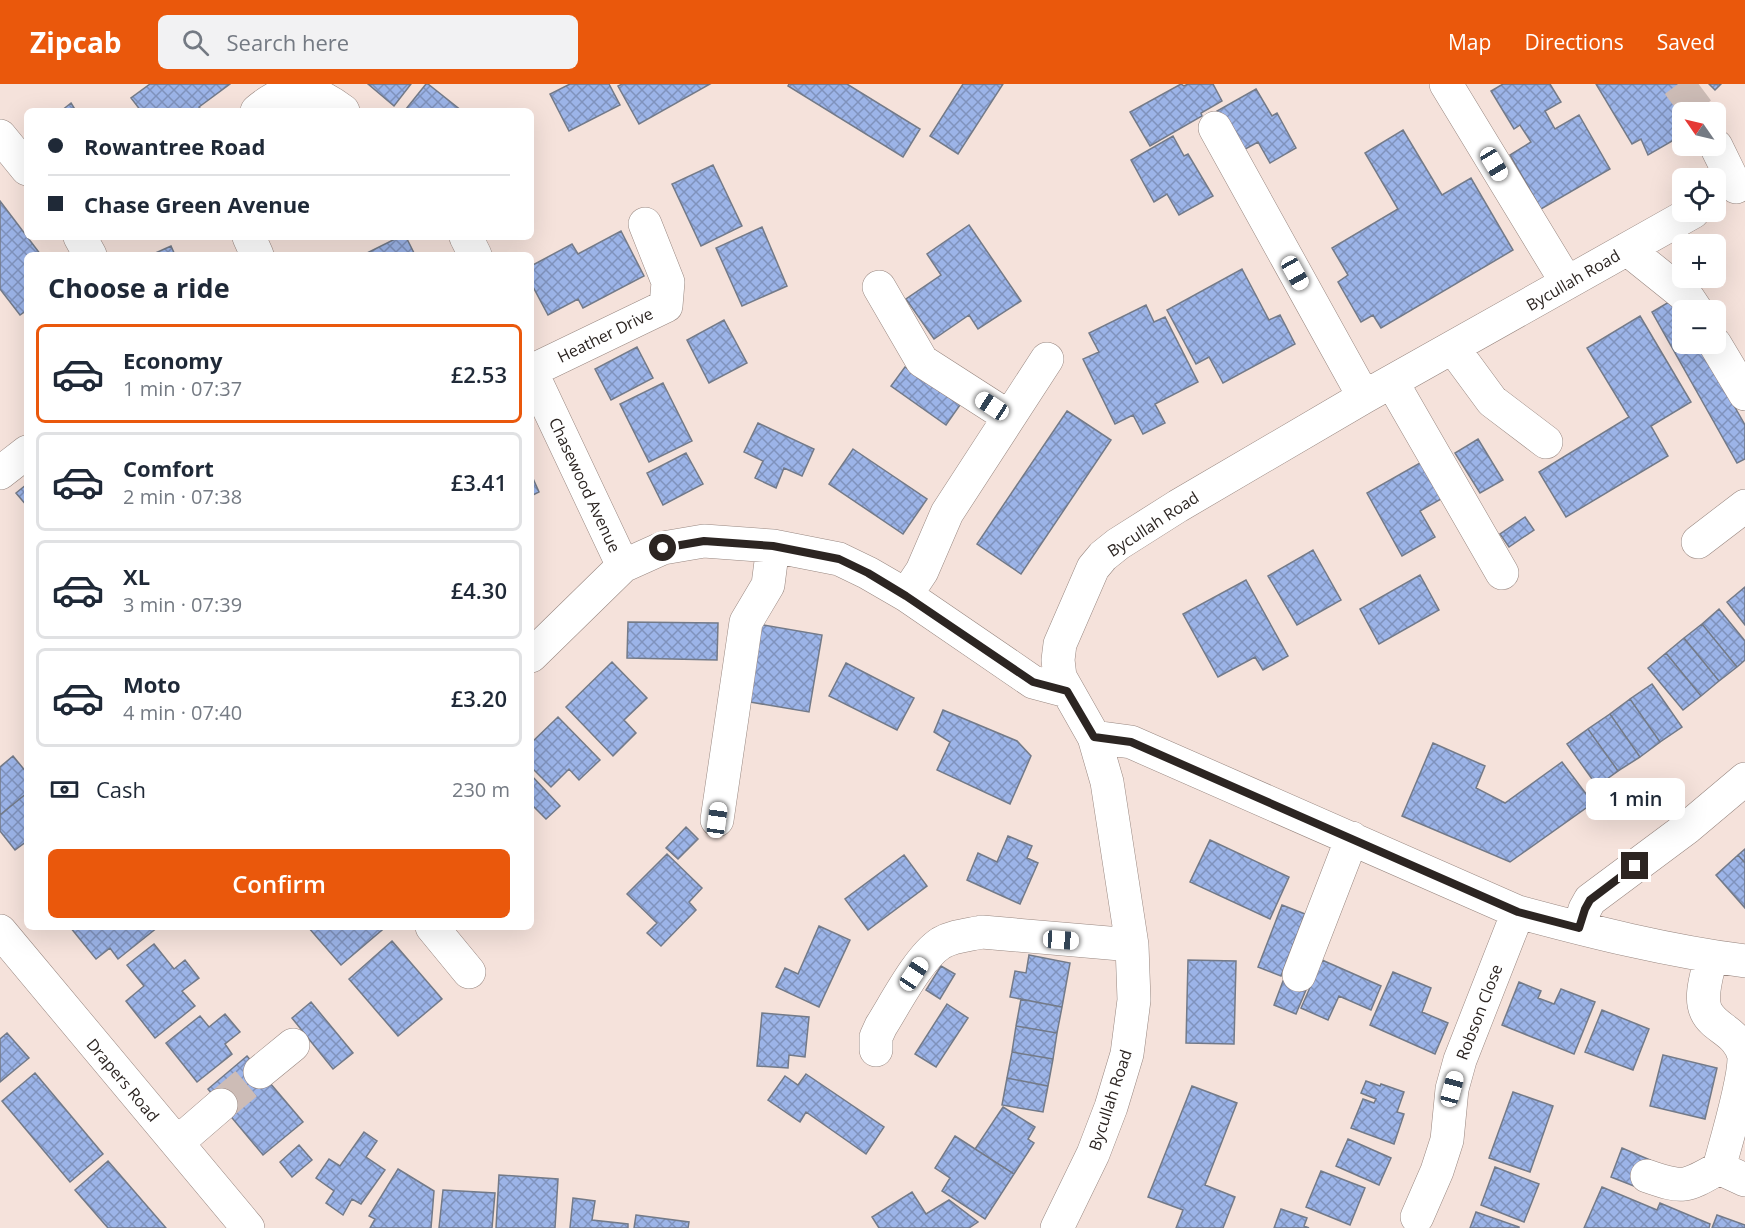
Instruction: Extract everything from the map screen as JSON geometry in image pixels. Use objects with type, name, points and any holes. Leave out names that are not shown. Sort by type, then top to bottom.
[{"type":"street","points":[[1446,84],[1567,283]]},
{"type":"street","points":[[266,98],[301,91],[313,93],[339,108]]},
{"type":"street","points":[[1215,128],[1378,390],[1502,573]]},
{"type":"street","points":[[0,136],[24,165]]},
{"type":"street","points":[[1720,156],[1732,189]]},
{"type":"street","name":"Bycullah Road","points":[[1057,1228],[1093,1154],[1111,1107],[1127,1054],[1134,1000],[1132,945],[1109,792],[1094,737],[1060,677],[1058,660],[1060,644],[1093,568],[1118,543],[1178,506],[1676,222]]},
{"type":"street","name":"Heather Drive","points":[[534,370],[666,306],[668,282],[645,224]]},
{"type":"street","points":[[1627,249],[1689,300]]},
{"type":"street","points":[[879,288],[922,361],[1009,417]]},
{"type":"street","points":[[1453,348],[1492,401],[1546,442]]},
{"type":"street","points":[[1721,354],[1745,394]]},
{"type":"street","points":[[906,596],[922,572],[947,513],[1047,359]]},
{"type":"street","name":"Chasewood Avenue","points":[[534,377],[623,566]]},
{"type":"street","points":[[0,473],[24,454]]},
{"type":"street","points":[[1698,542],[1745,506]]},
{"type":"street","points":[[534,653],[623,566],[663,548],[704,541],[773,546],[839,559],[906,596],[1033,682],[1067,691]]},
{"type":"street","points":[[717,820],[746,622],[768,585],[773,546]]},
{"type":"street","points":[[1094,737],[1131,742],[1518,912],[1711,957],[1745,961]]},
{"type":"street","points":[[1579,928],[1590,900],[1688,827],[1745,779]]},
{"type":"street","points":[[1299,975],[1352,838]]},
{"type":"street","name":"Robson Close","points":[[1417,1217],[1437,1171],[1447,1140],[1452,1089],[1460,1060],[1518,912]]},
{"type":"street","points":[[434,930],[469,972]]},
{"type":"street","name":"Drapers Road","points":[[0,931],[248,1228]]},
{"type":"street","points":[[876,1050],[876,1037],[886,1018],[926,956],[941,944],[982,932],[1132,945]]},
{"type":"street","points":[[1647,1176],[1669,1184],[1685,1185],[1732,1174],[1745,1075],[1744,1057],[1738,1042],[1705,1010],[1704,997],[1711,957]]},
{"type":"street","points":[[260,1072],[293,1045]]},
{"type":"street","points":[[177,1143],[221,1105]]},
{"type":"building","points":[[150,84],[230,84],[200,108],[139,108],[131,98]]},
{"type":"building","points":[[368,84],[411,84],[394,106]]},
{"type":"building","points":[[428,84],[458,108],[407,108]]},
{"type":"building","points":[[570,84],[609,84],[620,105],[569,131],[550,94]]},
{"type":"building","points":[[622,84],[710,84],[639,124],[618,86]]},
{"type":"building","points":[[789,84],[847,84],[920,129],[903,157],[788,86]]},
{"type":"building","points":[[963,84],[1003,84],[958,154],[930,136]]},
{"type":"building","points":[[1181,84],[1184,86],[1213,84],[1222,101],[1201,113],[1202,116],[1150,146],[1130,112]]},
{"type":"building","points":[[1503,84],[1550,84],[1561,102],[1545,111],[1555,129],[1579,115],[1610,169],[1541,209],[1510,155],[1531,142],[1520,125],[1514,129],[1491,91]]},
{"type":"building","points":[[1596,84],[1691,84],[1706,102],[1672,102],[1672,141],[1648,155],[1641,139],[1632,144]]},
{"type":"building","points":[[1709,84],[1721,84],[1715,90]]},
{"type":"building","points":[[1256,89],[1272,116],[1277,113],[1296,148],[1270,163],[1258,142],[1240,152],[1217,111]]},
{"type":"building","points":[[71,103],[74,108],[65,108]]},
{"type":"building","points":[[1403,130],[1442,195],[1471,178],[1513,250],[1381,328],[1373,315],[1361,322],[1338,282],[1348,275],[1332,248],[1398,209],[1365,153]]},
{"type":"building","points":[[1173,136],[1184,156],[1188,154],[1213,196],[1179,215],[1167,194],[1154,202],[1131,160]]},
{"type":"building","points":[[713,165],[742,226],[701,246],[672,184]]},
{"type":"building","points":[[0,201],[24,233],[24,240],[30,240],[39,252],[24,252],[24,312],[20,315],[0,289]]},
{"type":"building","points":[[969,225],[1021,301],[978,329],[969,315],[934,339],[906,299],[941,275],[927,254]]},
{"type":"building","points":[[762,227],[787,286],[742,306],[716,248]]},
{"type":"building","points":[[621,231],[644,276],[583,308],[578,299],[548,315],[534,289],[534,264],[572,244],[578,254]]},
{"type":"building","points":[[393,240],[408,240],[414,252],[369,252]]},
{"type":"building","points":[[171,246],[174,252],[158,252]]},
{"type":"building","points":[[1242,269],[1269,320],[1280,315],[1295,344],[1223,383],[1209,357],[1196,364],[1167,310]]},
{"type":"building","points":[[1672,300],[1672,348],[1652,312]]},
{"type":"building","points":[[1146,305],[1154,322],[1165,317],[1198,382],[1155,404],[1165,423],[1143,434],[1133,415],[1115,424],[1083,359],[1099,352],[1089,333]]},
{"type":"building","points":[[1640,316],[1691,402],[1651,426],[1668,456],[1566,517],[1539,472],[1629,417],[1587,348]]},
{"type":"building","points":[[724,320],[747,363],[709,383],[687,340]]},
{"type":"building","points":[[637,347],[653,378],[611,400],[595,369]]},
{"type":"building","points":[[1676,354],[1705,354],[1745,425],[1745,459],[1737,463]]},
{"type":"building","points":[[905,367],[960,405],[946,425],[891,386]]},
{"type":"building","points":[[663,383],[692,441],[649,462],[620,404]]},
{"type":"building","points":[[1067,411],[1111,440],[1021,574],[977,544]]},
{"type":"building","points":[[758,423],[814,449],[802,476],[784,468],[776,488],[755,478],[763,461],[744,452]]},
{"type":"building","points":[[1478,439],[1503,480],[1480,493],[1455,453]]},
{"type":"building","points":[[853,449],[927,499],[903,534],[829,484]]},
{"type":"building","points":[[686,453],[703,484],[663,505],[647,473]]},
{"type":"building","points":[[1427,459],[1448,495],[1420,511],[1435,537],[1402,556],[1367,493]]},
{"type":"building","points":[[534,481],[539,492],[534,494]]},
{"type":"building","points":[[24,486],[24,502],[16,493]]},
{"type":"building","points":[[1525,517],[1534,530],[1509,547],[1500,534]]},
{"type":"building","points":[[1313,550],[1341,600],[1297,625],[1268,576]]},
{"type":"building","points":[[1420,575],[1439,610],[1379,644],[1360,609]]},
{"type":"building","points":[[1246,580],[1288,656],[1263,670],[1255,657],[1218,677],[1183,614]]},
{"type":"building","points":[[1745,587],[1745,625],[1727,602]]},
{"type":"building","points":[[1719,609],[1745,641],[1745,660],[1737,667],[1702,624]]},
{"type":"building","points":[[628,622],[718,623],[717,660],[627,658]]},
{"type":"building","points":[[758,624],[822,635],[809,712],[744,701]]},
{"type":"building","points":[[1702,624],[1737,667],[1719,681],[1684,638]]},
{"type":"building","points":[[1684,638],[1719,681],[1701,696],[1666,653]]},
{"type":"building","points":[[1666,653],[1701,696],[1683,710],[1648,668]]},
{"type":"building","points":[[612,662],[647,698],[624,720],[636,733],[613,756],[566,707]]},
{"type":"building","points":[[846,663],[914,698],[897,730],[829,696]]},
{"type":"building","points":[[1652,684],[1682,727],[1660,742],[1630,699]]},
{"type":"building","points":[[1630,699],[1660,742],[1640,757],[1610,714]]},
{"type":"building","points":[[943,710],[1017,741],[1031,756],[1010,804],[937,770],[950,742],[934,732]]},
{"type":"building","points":[[1610,714],[1640,757],[1618,771],[1588,729]]},
{"type":"building","points":[[558,717],[600,760],[579,780],[569,769],[551,787],[534,770],[534,740]]},
{"type":"building","points":[[1588,729],[1618,771],[1597,786],[1567,744]]},
{"type":"building","points":[[1433,743],[1485,766],[1476,788],[1505,803],[1562,762],[1593,803],[1510,862],[1402,816]]},
{"type":"building","points":[[13,756],[24,769],[24,795],[0,815],[0,767]]},
{"type":"building","points":[[534,778],[560,806],[546,819],[534,807]]},
{"type":"building","points":[[24,795],[24,843],[15,850],[0,831],[0,815]]},
{"type":"building","points":[[686,827],[698,839],[678,859],[666,848]]},
{"type":"building","points":[[1008,836],[1032,846],[1027,858],[1038,863],[1020,904],[967,880],[978,853],[997,862]]},
{"type":"building","points":[[1210,840],[1289,877],[1270,919],[1190,882]]},
{"type":"building","points":[[1745,849],[1745,863],[1738,855]]},
{"type":"building","points":[[667,854],[702,888],[689,902],[696,910],[661,946],[647,933],[657,923],[627,894]]},
{"type":"building","points":[[904,855],[927,886],[868,930],[845,899]]},
{"type":"building","points":[[1738,855],[1745,863],[1745,908],[1716,875]]},
{"type":"building","points":[[1282,905],[1305,914],[1281,976],[1258,967]]},
{"type":"building","points":[[819,926],[850,940],[819,1007],[776,987],[785,968],[798,974]]},
{"type":"building","points":[[72,930],[154,930],[118,959],[110,948],[96,959]]},
{"type":"building","points":[[311,930],[382,930],[341,965]]},
{"type":"building","points":[[392,941],[442,999],[398,1036],[349,979]]},
{"type":"building","points":[[154,944],[174,969],[185,960],[199,978],[182,991],[195,1006],[155,1038],[126,1001],[144,986],[127,965]]},
{"type":"building","points":[[1029,955],[1070,963],[1062,1007],[1010,997],[1015,971],[1026,973]]},
{"type":"building","points":[[1188,960],[1236,961],[1234,1044],[1186,1043]]},
{"type":"building","points":[[1322,960],[1381,986],[1371,1010],[1339,996],[1328,1020],[1301,1008]]},
{"type":"building","points":[[941,966],[955,974],[940,999],[926,990]]},
{"type":"building","points":[[1393,972],[1431,988],[1422,1012],[1448,1023],[1435,1054],[1370,1025]]},
{"type":"building","points":[[1283,981],[1306,990],[1296,1014],[1274,1005]]},
{"type":"building","points":[[1519,982],[1541,991],[1538,998],[1554,1004],[1561,989],[1595,1002],[1574,1054],[1502,1025]]},
{"type":"building","points":[[1021,999],[1062,1007],[1057,1033],[1016,1026]]},
{"type":"building","points":[[311,1002],[353,1053],[333,1069],[292,1018]]},
{"type":"building","points":[[947,1004],[968,1018],[936,1067],[915,1054]]},
{"type":"building","points":[[1602,1010],[1649,1029],[1633,1070],[1585,1052]]},
{"type":"building","points":[[762,1013],[809,1017],[805,1057],[789,1055],[788,1068],[757,1066]]},
{"type":"building","points":[[225,1014],[240,1032],[225,1044],[232,1054],[197,1082],[166,1043],[200,1016],[209,1027]]},
{"type":"building","points":[[1016,1026],[1057,1033],[1053,1059],[1012,1052]]},
{"type":"building","points":[[7,1033],[29,1058],[0,1082],[0,1039]]},
{"type":"building","points":[[1012,1052],[1053,1059],[1048,1086],[1007,1078]]},
{"type":"building","points":[[1663,1055],[1717,1068],[1705,1119],[1650,1106]]},
{"type":"building","points":[[247,1056],[303,1122],[263,1155],[208,1089]]},
{"type":"building","points":[[35,1073],[103,1154],[70,1182],[2,1101]]},
{"type":"building","points":[[806,1074],[884,1127],[866,1154],[806,1112],[800,1122],[768,1100],[785,1076],[798,1085]]},
{"type":"building","points":[[1007,1078],[1048,1086],[1043,1112],[1002,1105]]},
{"type":"building","points":[[1366,1081],[1404,1092],[1397,1112],[1404,1114],[1394,1144],[1351,1128],[1363,1099],[1374,1103],[1376,1099],[1361,1093]]},
{"type":"building","points":[[1192,1086],[1237,1103],[1205,1185],[1235,1197],[1223,1228],[1176,1228],[1183,1210],[1148,1197]]},
{"type":"building","points":[[1513,1092],[1553,1106],[1530,1172],[1489,1158]]},
{"type":"building","points":[[1003,1107],[1035,1127],[1028,1139],[1034,1143],[1014,1174],[975,1149]]},
{"type":"building","points":[[364,1132],[377,1141],[366,1157],[385,1170],[361,1204],[352,1199],[343,1215],[326,1203],[334,1191],[316,1178],[329,1159],[340,1166]]},
{"type":"building","points":[[955,1136],[1014,1174],[985,1219],[942,1191],[950,1178],[935,1168]]},
{"type":"building","points":[[1348,1139],[1391,1158],[1379,1185],[1336,1166]]},
{"type":"building","points":[[299,1145],[312,1160],[292,1177],[280,1162]]},
{"type":"building","points":[[1622,1148],[1650,1160],[1639,1188],[1611,1177]]},
{"type":"building","points":[[108,1161],[166,1228],[108,1228],[75,1190]]},
{"type":"building","points":[[1495,1167],[1539,1184],[1524,1222],[1481,1205]]},
{"type":"building","points":[[398,1169],[434,1191],[431,1228],[370,1228],[375,1219],[369,1216]]},
{"type":"building","points":[[1321,1171],[1365,1188],[1350,1225],[1306,1207]]},
{"type":"building","points":[[499,1175],[558,1179],[555,1228],[496,1228]]},
{"type":"building","points":[[1602,1187],[1657,1210],[1660,1203],[1710,1224],[1709,1228],[1584,1228]]},
{"type":"building","points":[[443,1190],[495,1193],[492,1228],[439,1228]]},
{"type":"building","points":[[912,1192],[926,1214],[949,1200],[978,1222],[969,1228],[879,1228],[872,1217]]},
{"type":"building","points":[[573,1198],[595,1201],[592,1220],[628,1224],[628,1228],[570,1228]]},
{"type":"building","points":[[1281,1209],[1307,1218],[1304,1226],[1309,1228],[1274,1228]]},
{"type":"building","points":[[1476,1212],[1519,1227],[1519,1228],[1470,1228]]},
{"type":"building","points":[[636,1215],[689,1222],[688,1228],[634,1228]]},
{"type":"building","points":[[1717,1215],[1745,1225],[1745,1228],[1712,1228]]},
{"type":"tunnel","points":[[1678,84],[1692,102]]},
{"type":"tunnel","points":[[221,1105],[260,1072]]},
{"type":"route","points":[[663,548],[704,541],[773,546],[839,559],[906,596],[1033,682],[1067,691],[1094,737],[1131,742],[1518,912],[1579,928],[1590,900],[1635,866]]}]
